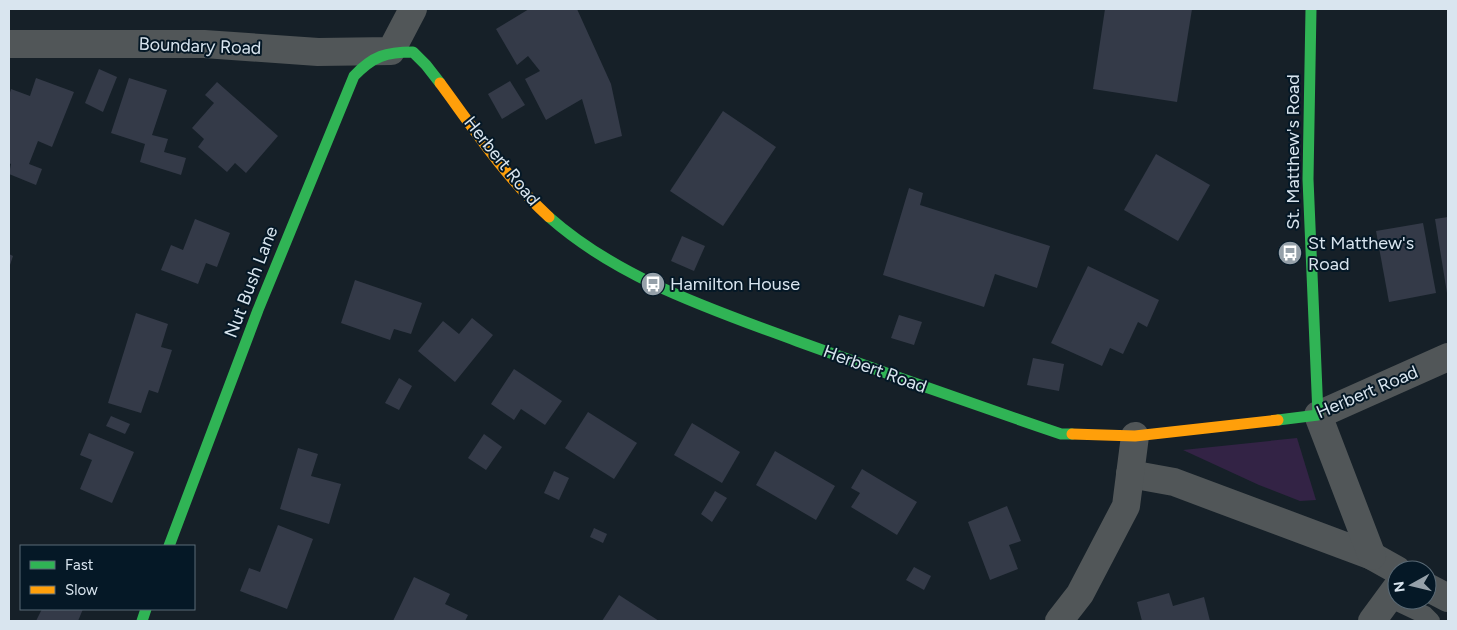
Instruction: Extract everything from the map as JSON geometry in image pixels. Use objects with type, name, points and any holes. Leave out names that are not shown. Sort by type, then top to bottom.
[{"type":"street","points":[[391,51],[413,9]]},
{"type":"street","name":"St. Matthew's Road","points":[[1311,9],[1308,179],[1318,415]]},
{"type":"street","points":[[1311,42],[1326,9]]},
{"type":"street","name":"Boundary Road","points":[[9,44],[204,44],[318,52],[391,51]]},
{"type":"street","name":"Herbert Road","points":[[391,51],[413,52],[426,65],[504,168],[534,202],[565,231],[600,256],[653,284],[736,318],[915,384],[1061,434],[1135,436],[1318,415],[1448,357]]},
{"type":"street","name":"Nut Bush Lane","points":[[169,545],[279,256],[354,76],[367,62],[391,51]]},
{"type":"street","points":[[1318,415],[1372,556]]},
{"type":"street","points":[[1059,621],[1080,594],[1126,506],[1135,436]]},
{"type":"street","points":[[1130,474],[1174,482],[1372,556],[1387,564]]},
{"type":"street","points":[[1372,621],[1387,601]]},
{"type":"lane","points":[[1418,610],[1431,621]]},
{"type":"shaded area","points":[[1297,438],[1316,500],[1300,501],[1259,485],[1183,450]]},
{"type":"building","points":[[529,9],[577,9],[611,84],[622,136],[595,144],[582,99],[546,120],[525,79],[540,71],[528,56],[517,65],[496,29]]},
{"type":"building","points":[[1105,9],[1192,9],[1177,102],[1093,89]]},
{"type":"building","points":[[99,69],[117,77],[103,112],[85,103]]},
{"type":"building","points":[[36,78],[74,92],[52,147],[38,141],[29,164],[42,169],[36,185],[9,174],[11,164],[9,163],[9,96],[11,89],[30,96]]},
{"type":"building","points":[[129,78],[167,90],[152,135],[168,139],[164,152],[186,158],[181,175],[140,162],[145,144],[111,133]]},
{"type":"building","points":[[510,81],[525,105],[502,119],[488,94]]},
{"type":"building","points":[[217,82],[278,136],[246,173],[235,163],[227,172],[198,147],[204,139],[192,128],[214,103],[205,95]]},
{"type":"building","points":[[723,111],[776,147],[723,226],[670,191]]},
{"type":"building","points":[[1156,154],[1210,185],[1178,241],[1124,210]]},
{"type":"building","points":[[909,188],[923,193],[920,205],[1050,246],[1037,288],[995,274],[984,307],[883,275]]},
{"type":"building","points":[[1448,217],[1448,293],[1447,293],[1435,219]]},
{"type":"building","points":[[195,219],[230,233],[217,267],[206,263],[198,284],[161,270],[171,245],[183,250]]},
{"type":"building","points":[[1423,223],[1436,293],[1389,302],[1376,231]]},
{"type":"building","points":[[682,236],[705,246],[694,271],[671,261]]},
{"type":"building","points":[[9,254],[13,256],[9,268]]},
{"type":"building","points":[[1088,266],[1159,300],[1147,327],[1138,322],[1123,354],[1110,348],[1102,366],[1051,343]]},
{"type":"building","points":[[355,280],[422,303],[411,334],[394,329],[390,340],[341,323]]},
{"type":"building","points":[[136,313],[168,324],[161,347],[172,350],[158,393],[149,390],[141,413],[108,403]]},
{"type":"building","points":[[899,315],[922,322],[914,345],[891,338]]},
{"type":"building","points":[[472,318],[493,335],[455,382],[418,351],[443,321],[459,334]]},
{"type":"building","points":[[1033,358],[1064,364],[1059,391],[1027,385]]},
{"type":"building","points":[[514,369],[562,401],[545,425],[521,409],[514,420],[491,404]]},
{"type":"building","points":[[399,378],[412,386],[399,410],[385,403]]},
{"type":"building","points":[[588,412],[637,443],[614,479],[565,448]]},
{"type":"building","points":[[111,416],[130,424],[125,434],[106,426]]},
{"type":"building","points":[[692,423],[740,452],[722,483],[674,455]]},
{"type":"building","points":[[89,433],[134,452],[112,503],[80,489],[92,460],[80,455]]},
{"type":"building","points":[[484,434],[502,447],[486,470],[468,458]]},
{"type":"building","points":[[298,448],[318,454],[311,476],[341,484],[329,524],[280,509]]},
{"type":"building","points":[[775,451],[835,486],[816,520],[756,485]]},
{"type":"building","points":[[862,469],[917,502],[897,535],[851,507],[860,493],[851,488]]},
{"type":"building","points":[[554,471],[569,478],[559,500],[544,493]]},
{"type":"building","points":[[715,491],[727,498],[712,522],[701,514]]},
{"type":"building","points":[[1007,506],[1021,541],[1009,545],[1018,569],[990,580],[968,522]]},
{"type":"building","points":[[278,525],[313,539],[287,609],[240,591],[249,568],[260,572]]},
{"type":"building","points":[[594,528],[607,534],[603,543],[590,537]]},
{"type":"building","points":[[914,567],[931,576],[924,590],[906,580]]},
{"type":"building","points":[[414,577],[450,594],[445,604],[468,615],[465,621],[393,621]]},
{"type":"building","points":[[1169,593],[1173,606],[1204,597],[1210,621],[1142,621],[1137,602]]},
{"type":"building","points":[[619,595],[659,621],[602,621]]},
{"type":"building","points":[[42,610],[83,610],[78,621],[36,621]]},
{"type":"traffic: fast","points":[[1278,420],[1318,415],[1308,179],[1311,9]]},
{"type":"traffic: fast","points":[[169,545],[258,310],[354,76],[367,64],[381,56],[413,52],[440,83]]},
{"type":"traffic: fast","points":[[549,217],[576,239],[605,258],[636,275],[699,304],[962,400],[1061,434],[1072,434]]},
{"type":"traffic: fast","points":[[142,621],[146,610]]},
{"type":"traffic: slow","points":[[440,83],[505,170],[549,217]]},
{"type":"traffic: slow","points":[[1072,434],[1135,436],[1278,420]]},
{"type":"place","name":"St Matthew's Road","points":[[1290,253]]},
{"type":"place","name":"Hamilton House","points":[[653,284]]}]
